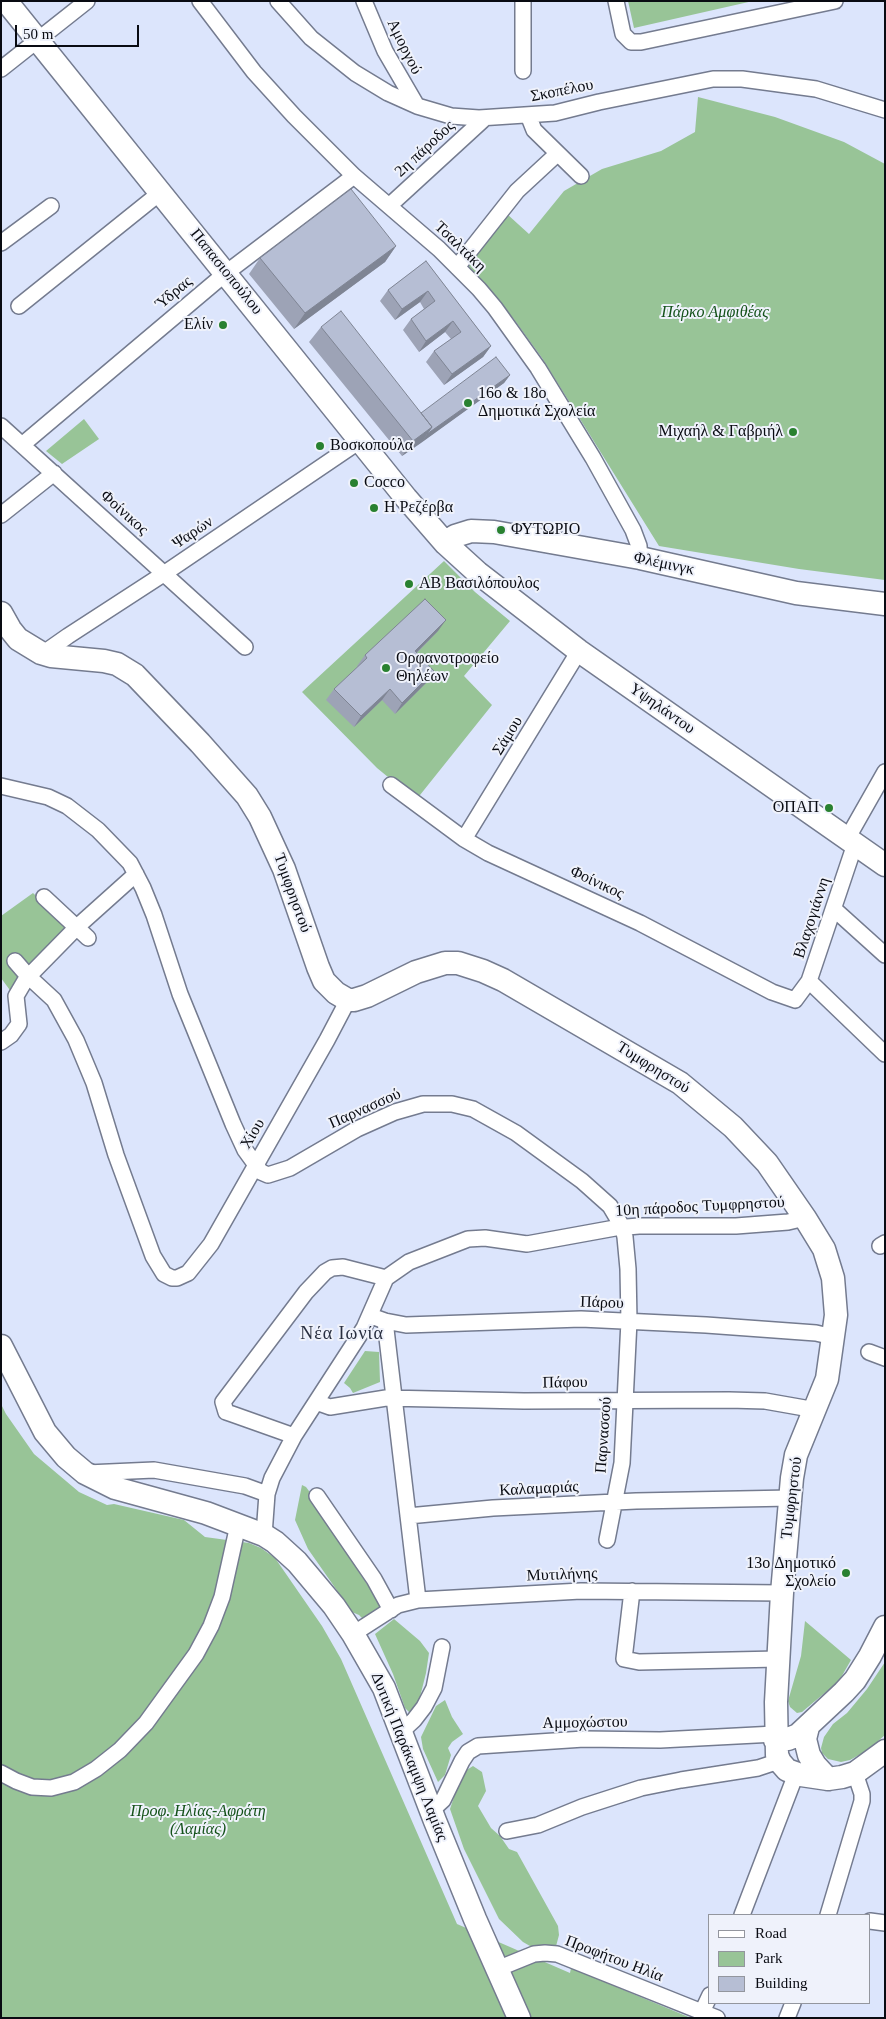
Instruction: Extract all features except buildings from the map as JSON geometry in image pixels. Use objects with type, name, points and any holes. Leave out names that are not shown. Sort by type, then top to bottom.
[{"type":"main road","name":"Παπασιοπούλου","points":[[6,1],[445,544]]},
{"type":"main road","name":"Φλέμινγκ","points":[[445,544],[455,536],[471,532],[494,532],[640,558],[796,593],[885,604]]},
{"type":"main road","name":"Υψηλάντου","points":[[445,544],[478,573],[579,651],[885,865]]},
{"type":"main road","name":"Τυμφρηστού","points":[[4,626],[23,643],[52,656],[117,664],[135,674],[172,711],[240,789],[260,817],[278,854],[324,981],[336,993],[348,1000],[367,996],[403,977],[446,963],[463,964],[490,974],[653,1067],[694,1094],[767,1163],[805,1218],[824,1250],[833,1278],[836,1315],[827,1379],[816,1410],[796,1455],[782,1593],[778,1659],[781,1752]]},
{"type":"main road","name":"Δυτική Παράκαμψη Λαμίας","points":[[1,1346],[46,1432],[66,1457],[85,1473],[115,1488],[206,1513],[264,1535],[282,1548],[308,1574],[353,1634],[384,1688],[431,1811],[519,2018]]},
{"type":"main road","points":[[885,1627],[855,1680],[808,1727],[793,1737],[781,1752],[828,1779],[855,1773],[885,1751]]},
{"type":"main road","points":[[808,1727],[805,1739],[809,1755],[814,1765],[828,1779]]},
{"type":"street","points":[[1,69],[87,1]]},
{"type":"street","name":"Τσαλτάκη","points":[[200,1],[271,91],[354,176],[420,232],[490,302],[538,368],[588,450],[633,530],[639,546],[640,558]]},
{"type":"street","name":"Σκοπέλου","points":[[278,1],[311,38],[332,57],[371,84],[417,106],[451,116],[485,118],[555,113],[608,100],[713,80],[742,79],[816,89],[885,110]]},
{"type":"street","name":"Αμοργού","points":[[364,1],[385,51],[417,106]]},
{"type":"street","points":[[523,1],[523,71]]},
{"type":"street","points":[[616,1],[622,29],[627,40],[631,42],[641,42],[834,1]]},
{"type":"street","points":[[528,116],[534,130],[581,176]]},
{"type":"street","name":"2η πάροδος","points":[[389,206],[485,118]]},
{"type":"street","points":[[457,267],[506,204],[557,154]]},
{"type":"street","name":"Ύδρας","points":[[22,445],[226,273],[354,176]]},
{"type":"street","points":[[19,306],[161,192]]},
{"type":"street","points":[[1,243],[51,206]]},
{"type":"street","name":"Φοίνικος","points":[[1,426],[245,646]]},
{"type":"street","name":"Ψαρών","points":[[52,656],[48,650],[68,636],[165,573],[361,440]]},
{"type":"street","points":[[1,515],[54,473]]},
{"type":"street","name":"Σάμου","points":[[464,839],[579,651]]},
{"type":"street","name":"Βλαχογιάννη","points":[[795,1000],[809,981],[834,909],[851,841],[885,772]]},
{"type":"street","name":"Φοίνικος","points":[[391,785],[464,839],[488,853],[640,923],[772,992],[795,1000]]},
{"type":"street","points":[[1,786],[48,797],[72,809],[117,848],[130,863],[154,915],[202,1052],[240,1142],[255,1165]]},
{"type":"street","points":[[1,1042],[11,1036],[19,1024],[16,996],[28,976],[136,874]]},
{"type":"street","points":[[44,897],[88,938]]},
{"type":"street","points":[[834,909],[885,955]]},
{"type":"street","points":[[15,961],[28,976]]},
{"type":"street","name":"Χίου","points":[[28,976],[54,1000],[76,1040],[94,1083],[116,1155],[152,1256],[164,1274],[172,1278],[188,1273],[203,1256],[348,1000]]},
{"type":"street","points":[[809,981],[885,1054]]},
{"type":"street","name":"Παρνασσού","points":[[255,1165],[264,1174],[276,1173],[296,1164],[358,1129],[395,1112],[423,1104],[460,1105],[487,1115],[554,1159],[605,1201],[615,1213],[623,1228],[628,1269],[629,1322],[622,1463],[607,1540]]},
{"type":"street","name":"10η πάροδος Τυμφρηστού","points":[[386,1278],[409,1262],[468,1239],[486,1238],[527,1244],[639,1226],[736,1226],[788,1222],[805,1218]]},
{"type":"street","points":[[264,1535],[267,1494],[272,1478],[294,1436],[371,1316],[386,1278],[343,1267],[332,1268],[325,1272],[306,1292],[223,1402],[226,1412],[294,1436]]},
{"type":"street","name":"Πάρου","points":[[371,1316],[406,1325],[581,1319],[706,1325],[816,1333],[833,1337]]},
{"type":"street","points":[[385,1321],[418,1600]]},
{"type":"street","points":[[869,1352],[885,1358]]},
{"type":"street","name":"Πάφου","points":[[316,1402],[330,1407],[340,1407],[386,1398],[524,1401],[624,1399],[765,1401],[816,1410]]},
{"type":"street","points":[[85,1473],[154,1470],[246,1486],[267,1494]]},
{"type":"street","points":[[317,1496],[374,1579],[391,1610]]},
{"type":"street","name":"Καλαμαριάς","points":[[408,1516],[493,1508],[615,1502],[791,1498]]},
{"type":"street","points":[[1,1773],[32,1787],[52,1788],[74,1782],[108,1760],[140,1730],[173,1688],[196,1654],[210,1626],[222,1597],[238,1525]]},
{"type":"street","name":"Μυτιλήνης","points":[[353,1634],[405,1602],[418,1600],[581,1591],[782,1593]]},
{"type":"street","points":[[632,1591],[624,1659],[639,1662],[778,1659]]},
{"type":"street","points":[[401,1732],[424,1707],[434,1688],[442,1647]]},
{"type":"street","name":"Αμμοχώστου","points":[[431,1811],[443,1800],[468,1752],[478,1746],[584,1739],[660,1740],[781,1752]]},
{"type":"street","points":[[507,1831],[538,1825],[582,1807],[641,1788],[770,1765],[781,1752]]},
{"type":"street","points":[[742,1914],[781,1752]]},
{"type":"street","points":[[830,1914],[862,1801],[862,1794],[855,1773]]},
{"type":"street","points":[[871,1921],[885,1923]]},
{"type":"street","name":"Προφήτου Ηλία","points":[[497,1969],[534,1954],[557,1954],[717,2018]]},
{"type":"street","points":[[702,2012],[708,1999]]},
{"type":"street","points":[[787,2018],[793,2004]]},
{"type":"green space","points":[[628,1],[753,1],[634,28]]},
{"type":"green space","name":"Πάρκο Αμφιθέας","points":[[698,97],[775,117],[844,142],[885,164],[885,580],[799,569],[659,546],[542,358],[513,318],[484,284],[465,268],[507,214],[529,234],[564,191],[602,169],[661,151],[695,132]]},
{"type":"green space","points":[[84,419],[99,439],[62,464],[46,451]]},
{"type":"green space","points":[[444,561],[475,592],[510,621],[464,676],[492,705],[416,800],[377,768],[302,692]]},
{"type":"green space","points":[[33,893],[70,928],[12,993],[1,978],[1,916]]},
{"type":"green space","points":[[365,1351],[379,1352],[380,1382],[353,1393],[344,1383]]},
{"type":"green space","name":"Προφ. Ηλίας-Αφράτη (Λαμίας)","points":[[1,1404],[34,1454],[79,1492],[107,1505],[114,1504],[184,1520],[205,1537],[249,1543],[261,1548],[275,1558],[322,1626],[341,1659],[457,1924],[570,1973],[571,1968],[691,2018],[1,2018]]},
{"type":"green space","points":[[302,1485],[312,1495],[333,1533],[381,1605],[381,1608],[364,1620],[352,1612],[308,1549],[295,1520]]},
{"type":"green space","points":[[394,1619],[420,1641],[429,1653],[420,1697],[414,1710],[410,1713],[405,1708],[393,1674],[375,1634]]},
{"type":"green space","points":[[805,1621],[851,1660],[839,1681],[802,1712],[797,1713],[790,1707],[788,1701],[801,1656]]},
{"type":"green space","points":[[885,1662],[885,1735],[868,1750],[850,1760],[841,1762],[828,1759],[822,1753],[821,1748],[824,1737],[833,1724],[847,1713],[867,1689]]},
{"type":"green space","points":[[445,1700],[452,1717],[463,1734],[452,1742],[448,1748],[451,1755],[445,1775],[438,1782],[423,1749],[421,1737],[436,1706]]},
{"type":"green space","points":[[473,1766],[482,1772],[486,1791],[478,1806],[491,1828],[500,1836],[509,1849],[517,1852],[558,1926],[559,1935],[555,1950],[530,1946],[523,1942],[499,1919],[464,1849],[450,1809],[456,1784],[462,1773]]},
{"type":"place","name":"Ελίν","points":[[223,325]]},
{"type":"place","name":"16ο & 18ο Δημοτικά Σχολεία","points":[[468,403]]},
{"type":"place","name":"Μιχαήλ & Γαβριήλ","points":[[793,432]]},
{"type":"place","name":"Βοσκοπούλα","points":[[320,446]]},
{"type":"place","name":"Cocco","points":[[354,483]]},
{"type":"place","name":"Η Ρεζέρβα","points":[[374,508]]},
{"type":"place","name":"ΦΥΤΩΡΙΟ","points":[[501,530]]},
{"type":"place","name":"ΑΒ Βασιλόπουλος","points":[[409,584]]},
{"type":"place","name":"Ορφανοτροφείο Θηλέων","points":[[386,668]]},
{"type":"place","name":"ΟΠΑΠ","points":[[829,808]]},
{"type":"place","name":"13ο Δημοτικό Σχολείο","points":[[846,1573]]},
{"type":"district","name":"Νέα Ιωνία","points":[[342,1334]]}]
